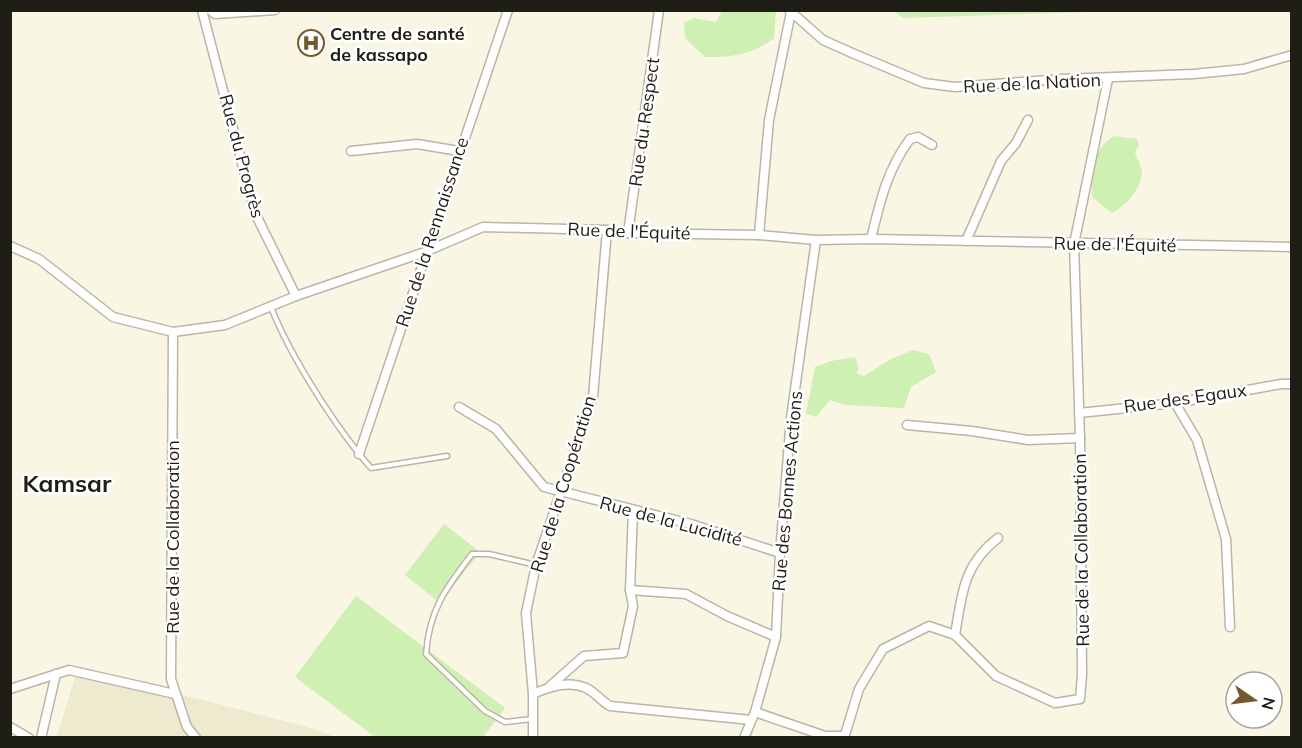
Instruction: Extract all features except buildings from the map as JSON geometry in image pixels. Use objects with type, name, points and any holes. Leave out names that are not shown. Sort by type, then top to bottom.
[{"type":"street","name":"Rue du Progrès","points":[[202,10],[255,213],[296,296]]},
{"type":"street","points":[[210,10],[215,14],[275,10]]},
{"type":"street","name":"Rue de la Rennaissance","points":[[359,454],[508,10]]},
{"type":"street","name":"Rue du Respect","points":[[628,233],[659,10]]},
{"type":"street","points":[[759,235],[769,120],[790,11]]},
{"type":"street","name":"Rue de la Nation","points":[[790,11],[823,40],[924,83],[955,87],[1244,69],[1292,55]]},
{"type":"street","name":"Rue de la Collaboration","points":[[844,737],[859,688],[883,650],[929,626],[955,635],[996,676],[1055,703],[1080,699],[1082,675],[1080,438],[1074,244],[1108,79]]},
{"type":"street","points":[[966,241],[1001,161],[1028,120]]},
{"type":"street","points":[[871,239],[884,185],[894,160],[910,139],[918,137],[932,145]]},
{"type":"street","points":[[351,152],[417,144],[459,151]]},
{"type":"street","name":"Rue de l'Équité","points":[[10,246],[39,259],[113,317],[173,332],[225,325],[296,296],[425,252],[483,226],[607,230],[628,233],[759,235],[816,240],[871,239],[1292,247]]},
{"type":"street","name":"Rue de la Coopération","points":[[533,738],[533,694],[526,613],[537,565],[593,397],[607,230]]},
{"type":"street","name":"Rue des Bonnes Actions","points":[[744,738],[753,716],[776,637],[791,418],[816,240]]},
{"type":"street","name":"Rue de la Collaboration","points":[[173,332],[171,679],[188,727],[196,738]]},
{"type":"street","name":"Rue des Egaux","points":[[1079,413],[1175,403],[1292,384]]},
{"type":"street","points":[[1175,403],[1197,440],[1226,540],[1230,627]]},
{"type":"street","name":"Rue de la Lucidité","points":[[459,407],[496,429],[544,487],[691,524],[780,553]]},
{"type":"street","points":[[907,425],[972,431],[1028,440],[1080,438]]},
{"type":"street","points":[[550,686],[584,656],[623,653],[633,606],[630,590],[633,510]]},
{"type":"street","points":[[955,635],[961,601],[972,563],[981,551],[998,538]]},
{"type":"street","points":[[630,590],[686,594],[727,616],[776,637]]},
{"type":"street","points":[[10,689],[69,670],[175,694]]},
{"type":"street","points":[[41,738],[56,674]]},
{"type":"street","points":[[533,694],[560,684],[586,688],[610,706],[753,716],[825,736],[844,737]]},
{"type":"street","points":[[10,727],[29,738]]},
{"type":"lane","points":[[271,307],[282,336],[359,454],[371,468],[447,456]]},
{"type":"lane","points":[[534,718],[506,722],[485,711],[426,654],[428,629],[443,592],[472,554],[489,554],[537,565]]},
{"type":"shaded area","points":[[78,668],[304,726],[336,737],[56,738]]},
{"type":"green space","points":[[722,11],[776,11],[774,39],[741,54],[705,57],[685,38],[684,23],[694,18],[716,22]]},
{"type":"green space","points":[[894,11],[1118,11],[903,18]]},
{"type":"green space","points":[[1114,136],[1137,139],[1139,145],[1135,153],[1142,171],[1139,184],[1132,196],[1112,213],[1092,197],[1092,178],[1096,155],[1100,148]]},
{"type":"green space","points":[[913,350],[929,354],[936,372],[911,387],[904,408],[845,405],[830,400],[816,417],[806,414],[815,367],[831,361],[855,357],[859,368],[856,373],[864,376],[891,359]]},
{"type":"green space","points":[[444,524],[480,552],[440,603],[405,575]]},
{"type":"green space","points":[[356,596],[505,708],[483,737],[375,737],[295,677]]},
{"type":"place","name":"Centre de santé de kassapo","points":[[311,43]]},
{"type":"district","name":"Kamsar","points":[[67,483]]}]
